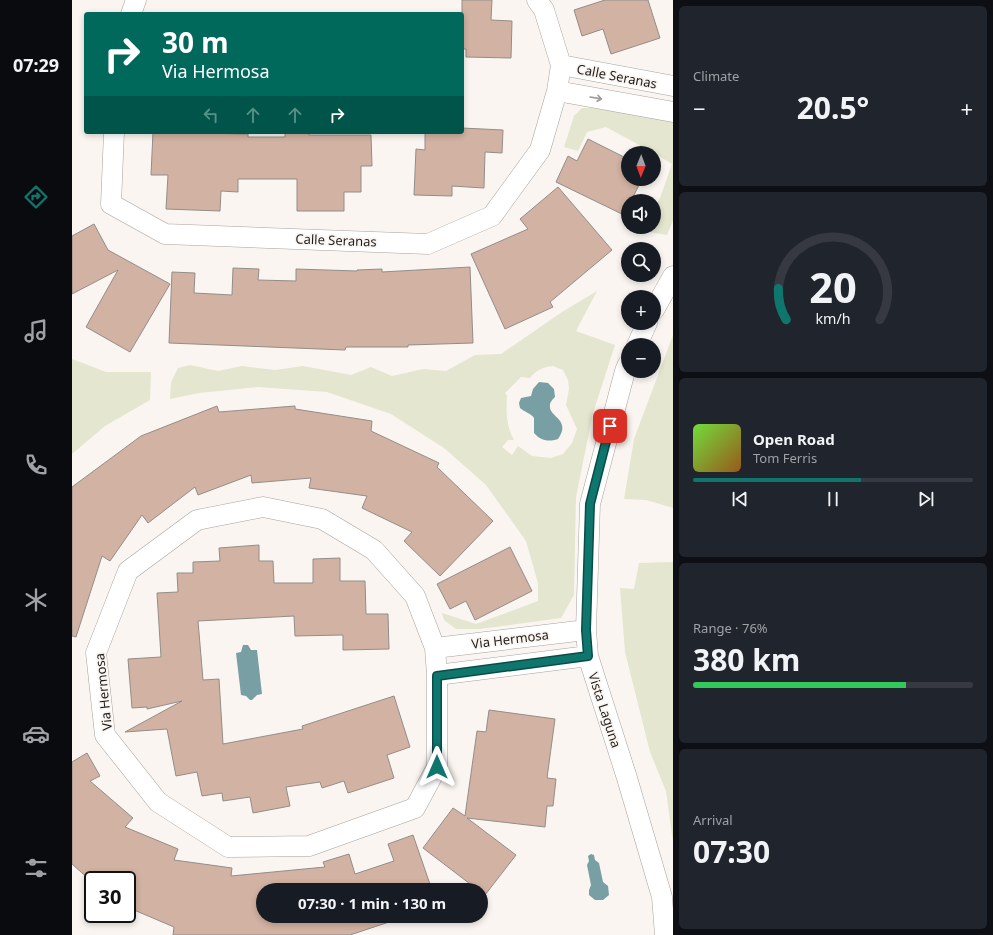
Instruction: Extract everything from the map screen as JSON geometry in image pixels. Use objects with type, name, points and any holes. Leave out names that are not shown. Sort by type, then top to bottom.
[{"type":"street","points":[[132,12],[136,0]]},
{"type":"street","name":"Calle Seranas","points":[[114,134],[111,204],[165,234],[428,244],[492,216],[540,150],[557,92],[560,65],[544,10],[537,0]]},
{"type":"street","name":"Calle Seranas","points":[[560,65],[673,86]]},
{"type":"street","name":"Calle Seranas","points":[[557,92],[673,112]]},
{"type":"street","points":[[661,297],[673,276]]},
{"type":"street","name":"Vista Laguna","points":[[623,378],[590,504],[586,630],[588,656],[662,897],[665,935]]},
{"type":"street","name":"Via Hermosa","points":[[263,507],[322,519],[374,550],[415,596],[434,648],[437,676],[437,767],[415,808],[309,846],[228,847],[158,802],[105,735],[96,653],[128,571],[197,520],[263,507]]},
{"type":"street","name":"Via Hermosa","points":[[434,648],[586,630]]},
{"type":"street","name":"Via Hermosa","points":[[437,676],[588,656]]},
{"type":"green space","points":[[582,108],[592,108],[673,122],[673,220],[667,235],[661,234],[661,195],[672,164],[661,157],[661,146],[641,146],[606,127],[587,132],[578,151],[564,147],[574,116]]},
{"type":"green space","points":[[597,291],[576,331],[615,345],[593,413],[576,497],[574,595],[561,618],[480,629],[456,629],[444,620],[442,613],[476,624],[538,601],[538,583],[526,541],[486,485],[444,448],[391,414],[327,392],[258,387],[199,393],[170,399],[171,382],[178,368],[190,365],[218,371],[242,366],[275,370],[303,366],[351,375],[371,367],[392,376],[423,369],[446,371],[475,355],[501,354],[562,312]],"holes":[[[553,366],[563,370],[568,380],[569,389],[566,405],[577,429],[572,443],[563,454],[551,458],[532,456],[518,446],[512,455],[502,447],[508,440],[514,440],[508,424],[507,396],[505,393],[521,377],[530,378],[537,371],[543,368]]]},
{"type":"green space","points":[[673,335],[673,508],[646,500],[624,499],[634,439],[657,378],[661,378],[661,367]]},
{"type":"green space","points":[[72,359],[106,372],[151,372],[150,400],[105,426],[72,454]]},
{"type":"green space","points":[[673,562],[673,842],[666,791],[650,752],[625,652],[620,588],[634,589],[639,563]]},
{"type":"water","points":[[539,382],[548,383],[554,389],[555,397],[550,403],[550,409],[561,423],[562,432],[558,439],[545,440],[539,438],[534,433],[534,418],[520,408],[519,403],[521,398],[531,396],[533,389]]},
{"type":"water","points":[[243,645],[248,645],[251,650],[257,650],[262,694],[257,695],[252,700],[241,695],[236,653],[241,652]]},
{"type":"water","points":[[591,854],[594,855],[595,860],[599,863],[603,882],[608,886],[609,895],[603,900],[595,900],[589,895],[591,885],[587,865],[589,861],[588,856]]},
{"type":"building","points":[[462,0],[492,0],[491,20],[512,21],[511,58],[466,57],[466,49],[464,49],[464,12],[462,12]]},
{"type":"building","points":[[605,0],[648,0],[660,38],[611,54],[603,29],[582,36],[574,10]]},
{"type":"building","points":[[464,128],[503,130],[502,153],[485,152],[484,188],[452,186],[452,196],[414,195],[416,149],[425,150],[425,134],[464,134]]},
{"type":"building","points":[[153,134],[248,134],[248,137],[285,137],[285,134],[371,135],[372,166],[361,166],[361,192],[344,192],[344,211],[297,211],[297,179],[238,179],[238,192],[221,191],[220,211],[166,209],[168,175],[151,175]]},
{"type":"building","points":[[588,139],[621,156],[621,186],[638,186],[634,194],[621,194],[621,214],[556,182],[568,156],[577,161]]},
{"type":"building","points":[[558,187],[612,250],[550,302],[553,307],[505,329],[471,254],[528,229],[520,219]]},
{"type":"building","points":[[94,224],[108,250],[170,284],[130,352],[86,327],[118,270],[72,294],[72,236]]},
{"type":"building","points":[[470,267],[473,343],[408,345],[408,347],[346,347],[345,350],[169,343],[172,272],[195,273],[194,293],[232,295],[233,268],[259,269],[258,280],[296,281],[296,269],[357,271],[382,269],[382,272]]},
{"type":"building","points":[[217,406],[219,412],[295,406],[295,409],[372,421],[371,431],[439,463],[437,467],[493,521],[440,576],[404,541],[412,532],[362,508],[367,496],[309,488],[311,478],[252,483],[251,475],[198,495],[195,487],[148,523],[142,515],[110,561],[102,556],[76,637],[72,636],[72,487],[141,436]]},
{"type":"building","points":[[259,545],[259,561],[273,561],[274,583],[313,583],[313,559],[340,558],[340,581],[365,581],[366,614],[388,614],[389,649],[343,650],[343,635],[295,636],[294,616],[198,621],[203,680],[219,679],[223,744],[303,729],[302,726],[394,696],[410,747],[387,755],[394,778],[348,793],[344,781],[322,788],[320,782],[286,787],[290,806],[253,813],[250,797],[223,801],[222,793],[202,796],[197,772],[176,776],[167,729],[125,732],[182,701],[147,709],[147,707],[132,708],[128,659],[161,657],[157,593],[178,592],[177,573],[193,573],[193,562],[220,561],[219,548]]},
{"type":"building","points":[[510,547],[532,591],[475,620],[466,601],[450,609],[437,584]]},
{"type":"building","points":[[489,710],[555,719],[547,778],[556,779],[553,806],[547,806],[545,827],[467,818],[516,855],[488,891],[488,883],[469,883],[423,848],[453,808],[465,816],[477,731],[486,732]]},
{"type":"building","points":[[87,753],[100,776],[90,781],[133,818],[125,827],[178,849],[174,860],[232,868],[231,876],[325,867],[323,862],[349,854],[355,874],[394,861],[388,844],[413,835],[430,883],[256,883],[256,923],[386,923],[350,935],[173,935],[174,927],[136,911],[136,871],[84,871],[84,875],[72,864],[72,762]]},
{"type":"route","points":[[437,767],[437,676],[588,656],[586,630],[590,504],[610,426]]}]
